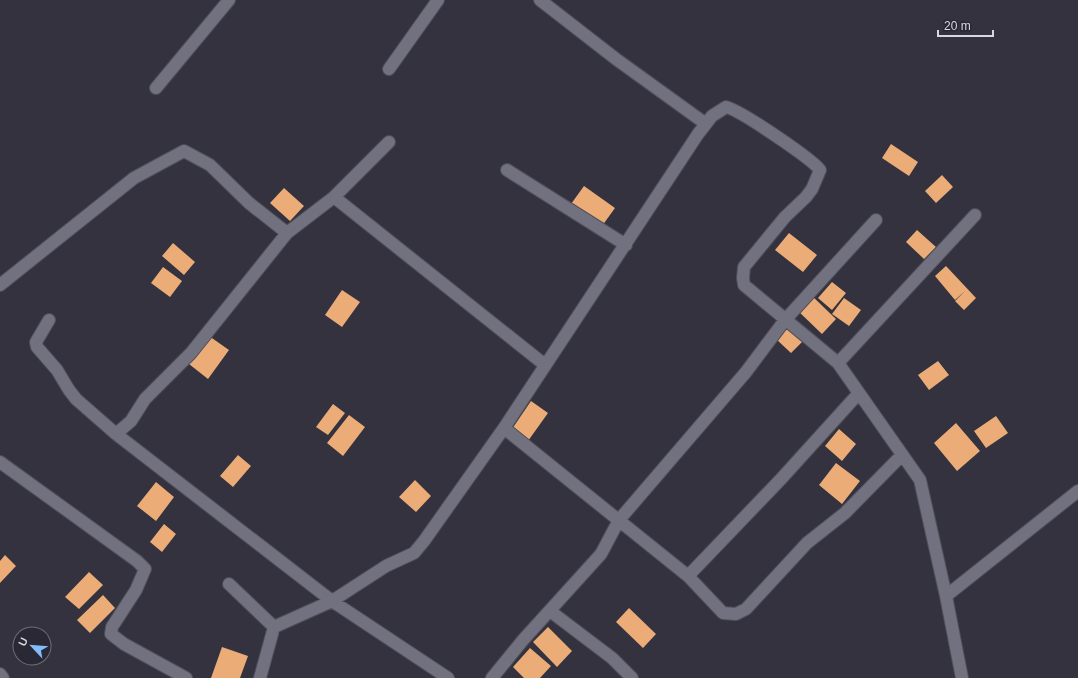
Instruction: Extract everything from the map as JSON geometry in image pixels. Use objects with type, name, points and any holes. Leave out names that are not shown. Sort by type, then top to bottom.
[{"type":"street","points":[[156,88],[228,0]]},
{"type":"street","points":[[389,69],[438,0]]},
{"type":"street","points":[[540,0],[616,59],[706,124]]},
{"type":"street","points":[[274,626],[332,601],[386,566],[414,553],[456,498],[504,428],[698,134],[712,116],[726,107],[742,114],[805,156],[820,170],[816,183],[806,197],[785,218],[744,267],[744,285],[838,363],[920,480],[946,596],[962,678]]},
{"type":"street","points":[[116,434],[131,421],[145,399],[191,353],[287,233],[334,197],[389,142]]},
{"type":"street","points":[[0,284],[134,178],[184,151],[210,165],[249,203],[287,233]]},
{"type":"street","points":[[508,170],[626,245]]},
{"type":"street","points":[[334,197],[545,365]]},
{"type":"street","points":[[838,363],[975,215]]},
{"type":"street","points":[[492,678],[523,640],[600,554],[619,520],[746,372],[785,320],[876,220]]},
{"type":"street","points":[[49,320],[36,342],[37,347],[57,370],[76,399],[116,434],[332,601],[448,678]]},
{"type":"street","points":[[688,576],[781,479],[859,393]]},
{"type":"street","points":[[504,428],[688,576],[723,613],[736,614],[746,609],[807,543],[845,513],[902,455]]},
{"type":"street","points":[[0,462],[137,561],[145,569],[136,590],[112,627],[111,634],[124,644],[186,678]]},
{"type":"street","points":[[946,596],[1078,491]]},
{"type":"street","points":[[229,584],[274,626]]},
{"type":"street","points":[[550,611],[612,658],[632,678]]},
{"type":"street","points":[[260,678],[274,626]]},
{"type":"street","points":[[0,674],[3,678]]},
{"type":"building","points":[[891,144],[918,162],[909,176],[882,158]]},
{"type":"building","points":[[942,175],[953,187],[936,203],[925,191]]},
{"type":"building","points":[[584,186],[615,208],[602,226],[571,204]]},
{"type":"building","points":[[284,188],[304,206],[290,221],[270,203]]},
{"type":"building","points":[[917,230],[936,247],[924,259],[906,242]]},
{"type":"building","points":[[789,233],[817,255],[803,272],[775,250]]},
{"type":"building","points":[[173,243],[195,262],[184,275],[162,256]]},
{"type":"building","points":[[946,266],[976,298],[964,310],[955,301],[965,291],[955,300],[935,276]]},
{"type":"building","points":[[163,267],[182,281],[170,297],[151,283]]},
{"type":"building","points":[[832,282],[846,293],[832,310],[818,298]]},
{"type":"building","points":[[342,290],[360,302],[342,327],[325,315]]},
{"type":"building","points":[[811,295],[836,319],[822,334],[797,310]]},
{"type":"building","points":[[844,298],[861,310],[849,326],[832,314]]},
{"type":"building","points":[[788,327],[803,341],[791,353],[776,339]]},
{"type":"building","points":[[209,336],[229,350],[208,379],[189,364]]},
{"type":"building","points":[[938,361],[949,375],[929,390],[918,375]]},
{"type":"building","points":[[531,401],[548,413],[528,441],[512,429]]},
{"type":"building","points":[[333,404],[345,413],[328,435],[316,427]]},
{"type":"building","points":[[349,415],[365,427],[343,456],[327,443]]},
{"type":"building","points":[[996,416],[1008,433],[986,448],[974,431]]},
{"type":"building","points":[[956,423],[980,451],[957,471],[934,443]]},
{"type":"building","points":[[839,429],[856,444],[842,461],[825,446]]},
{"type":"building","points":[[238,455],[251,466],[233,487],[220,476]]},
{"type":"building","points":[[836,463],[860,481],[842,504],[819,485]]},
{"type":"building","points":[[415,480],[431,496],[416,512],[399,497]]},
{"type":"building","points":[[156,482],[174,497],[156,521],[137,506]]},
{"type":"building","points":[[164,524],[176,534],[162,552],[150,542]]},
{"type":"building","points":[[5,555],[16,566],[0,583],[0,561]]},
{"type":"building","points":[[89,572],[103,585],[79,609],[65,597]]},
{"type":"building","points":[[103,595],[115,608],[90,633],[77,620]]},
{"type":"building","points":[[629,608],[656,634],[643,648],[616,622]]},
{"type":"building","points":[[548,627],[572,651],[557,667],[533,642]]},
{"type":"building","points":[[222,647],[248,656],[240,678],[211,678]]},
{"type":"building","points":[[530,648],[551,666],[540,678],[524,678],[513,667]]}]
